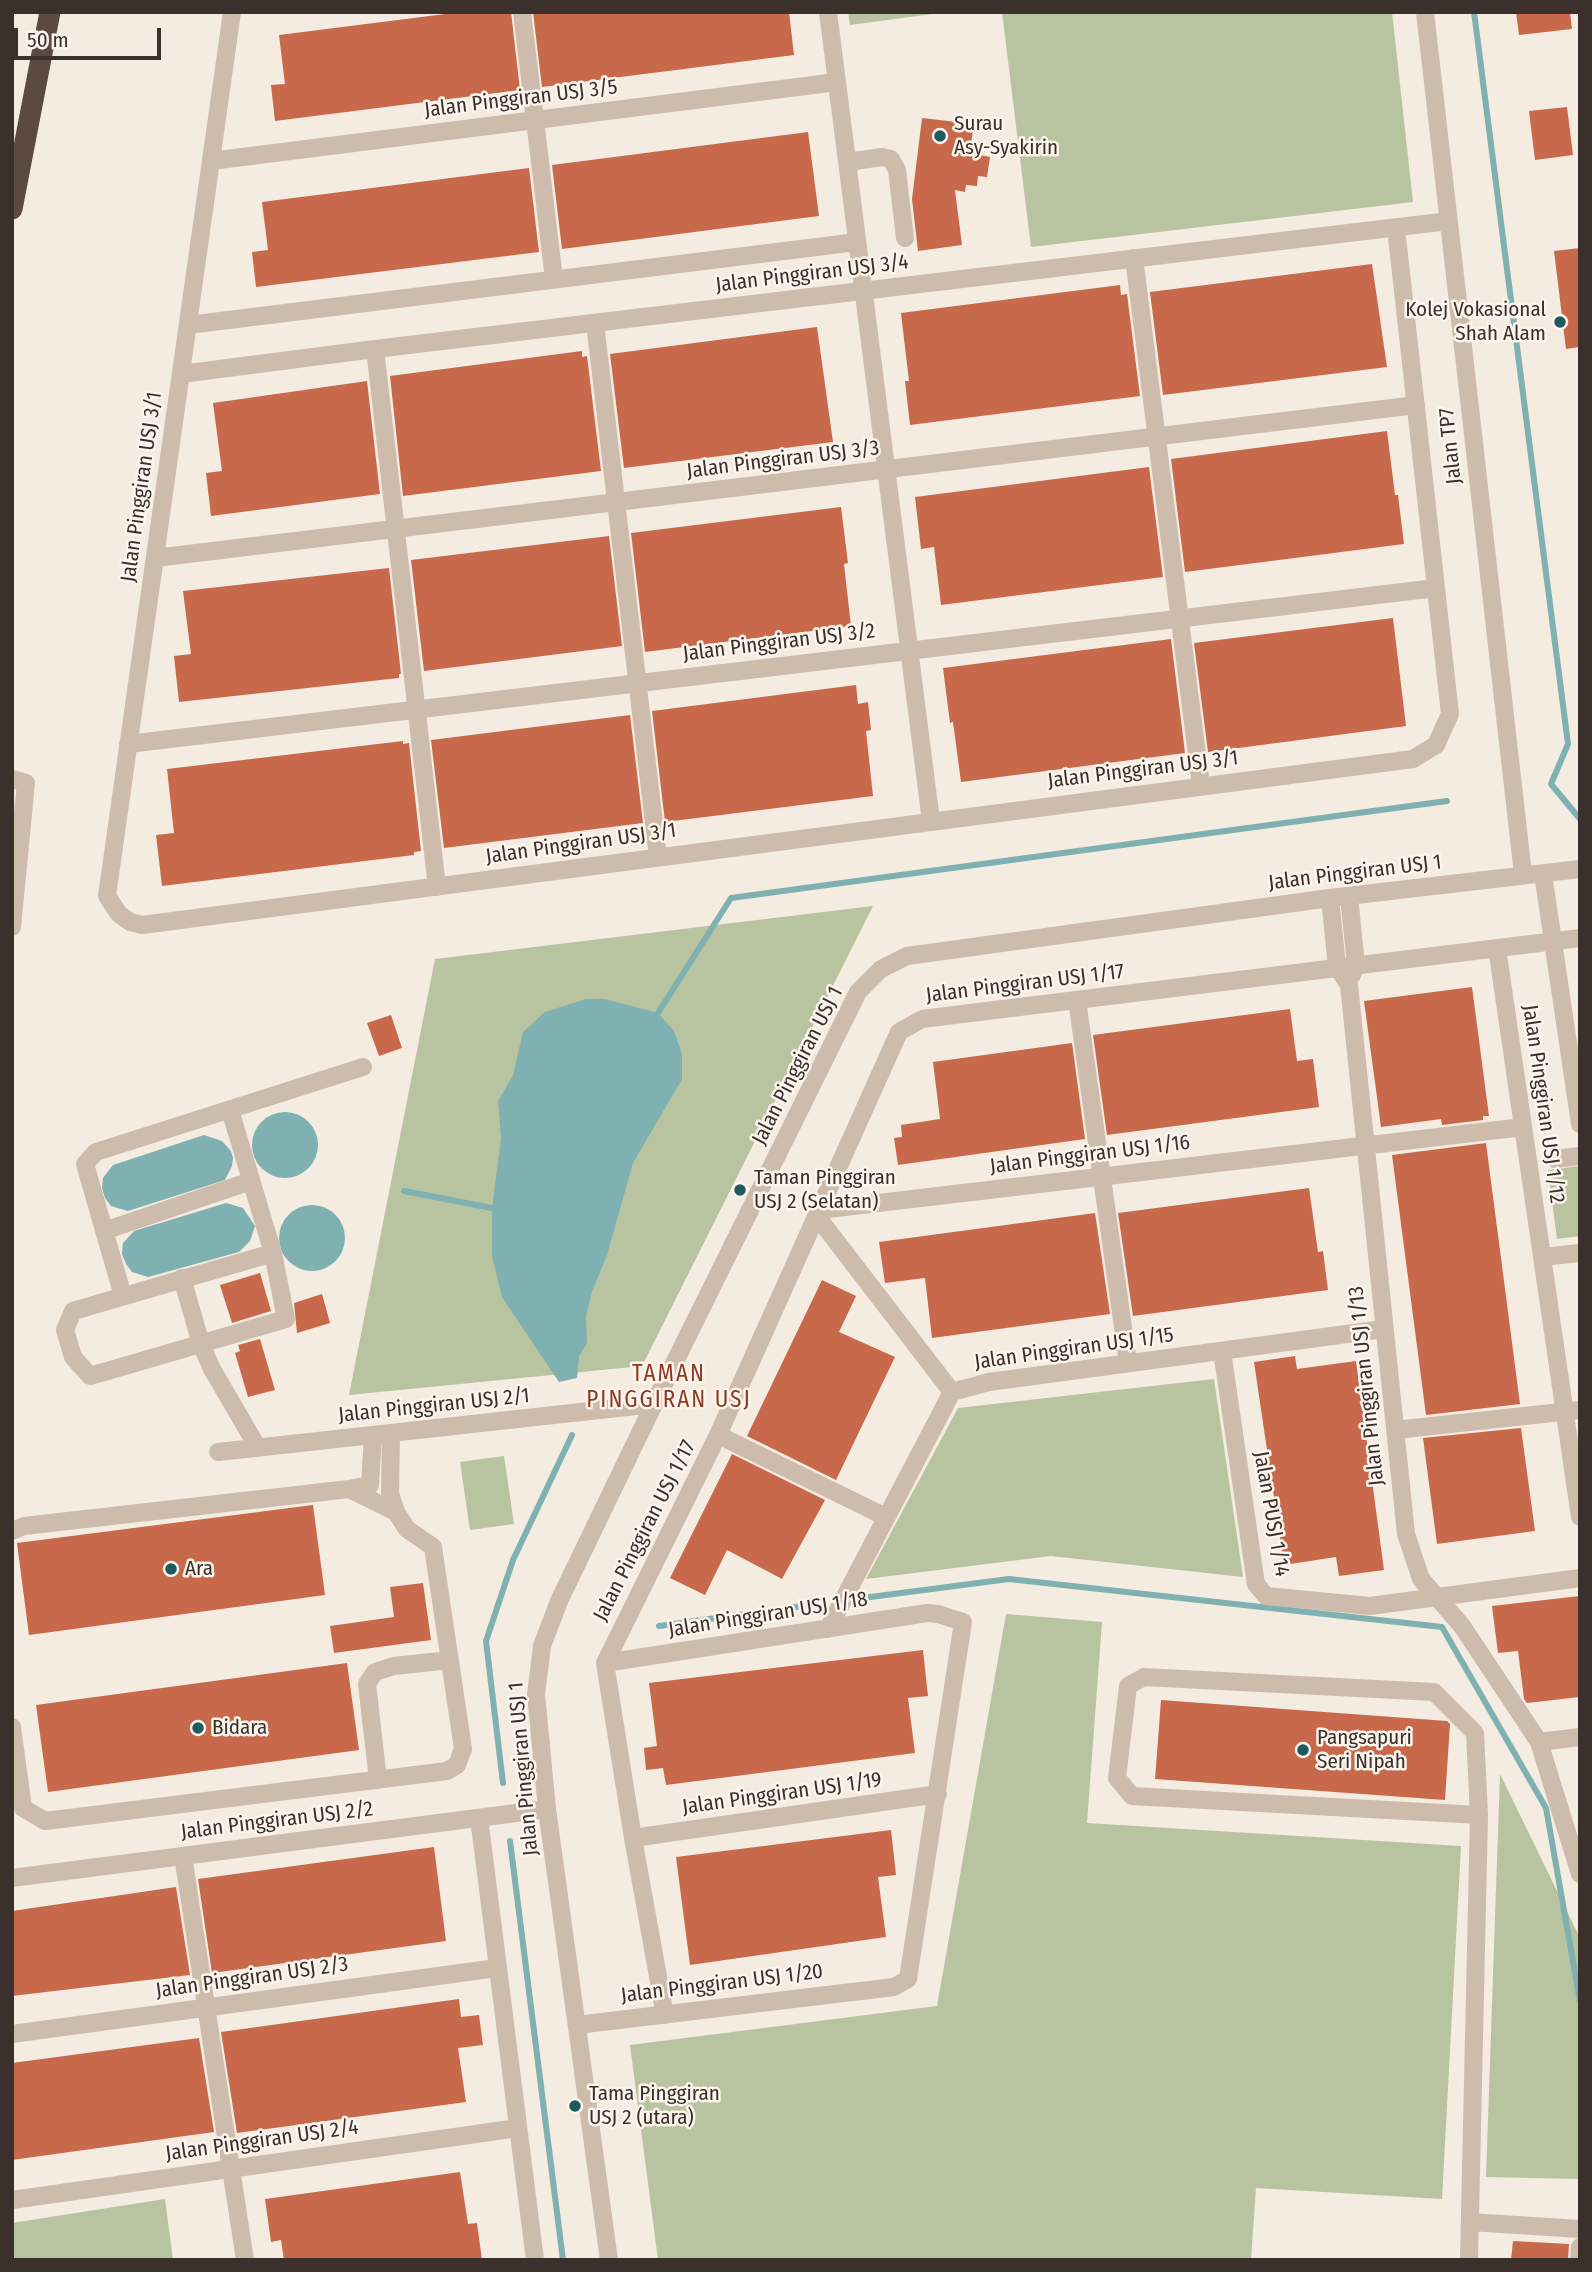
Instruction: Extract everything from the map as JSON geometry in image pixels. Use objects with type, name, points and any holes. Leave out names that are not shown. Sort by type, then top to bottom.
[{"type":"highway","points":[[12,209],[50,12]]},
{"type":"street","name":"Jalan Pinggiran USJ 3/1","points":[[232,12],[107,896],[118,914],[130,922],[142,925],[1413,760],[1436,745],[1450,714],[1396,228]]},
{"type":"street","points":[[522,12],[554,279]]},
{"type":"street","points":[[828,12],[931,821]]},
{"type":"street","name":"Jalan TP7","points":[[1425,12],[1523,874]]},
{"type":"street","name":"Jalan Pinggiran USJ 3/5","points":[[211,160],[837,82]]},
{"type":"street","points":[[847,162],[882,157],[891,159],[897,170],[905,238]]},
{"type":"street","name":"Jalan Pinggiran USJ 3/4","points":[[181,374],[1448,220]]},
{"type":"street","name":"Jalan Pinggiran USJ 3/4","points":[[188,325],[857,242]]},
{"type":"street","points":[[1134,258],[1202,786]]},
{"type":"street","points":[[595,323],[659,857]]},
{"type":"street","points":[[375,349],[437,887]]},
{"type":"street","name":"Jalan Pinggiran USJ 3/3","points":[[155,558],[1416,405]]},
{"type":"street","name":"Jalan Pinggiran USJ 3/2","points":[[128,744],[1436,588]]},
{"type":"street","points":[[12,779],[26,783],[12,927]]},
{"type":"street","name":"Jalan Pinggiran USJ 1","points":[[609,2260],[548,1809],[537,1695],[542,1646],[559,1601],[654,1404],[858,992],[881,969],[907,956],[1330,898],[1580,869]]},
{"type":"street","points":[[1543,874],[1580,1124]]},
{"type":"street","name":"Jalan Pinggiran USJ 1/13","points":[[1349,896],[1356,965],[1349,985],[1406,1534],[1421,1579],[1462,1626],[1539,1742],[1580,1874]]},
{"type":"street","name":"Jalan Pinggiran USJ 1/13","points":[[1330,898],[1337,967],[1349,985]]},
{"type":"street","name":"Jalan Pinggiran USJ 1/17","points":[[605,1663],[719,1435],[899,1032],[922,1019],[1580,938]]},
{"type":"street","name":"Jalan Pinggiran USJ 1/12","points":[[1497,948],[1542,1256],[1572,1411],[1580,1517]]},
{"type":"street","points":[[1077,1000],[1128,1363]]},
{"type":"street","points":[[123,1296],[85,1164],[96,1152],[363,1067]]},
{"type":"street","points":[[230,1110],[273,1253],[286,1319],[90,1376],[73,1357],[65,1330],[73,1311],[273,1253]]},
{"type":"street","name":"Jalan Pinggiran USJ 1/16","points":[[817,1212],[1523,1126]]},
{"type":"street","points":[[1555,1159],[1580,1156]]},
{"type":"street","points":[[104,1231],[251,1181]]},
{"type":"street","points":[[817,1212],[952,1392]]},
{"type":"street","points":[[1542,1256],[1580,1253]]},
{"type":"street","points":[[182,1278],[201,1344],[212,1369],[258,1448]]},
{"type":"street","name":"Jalan Pinggiran USJ 1/15","points":[[828,1629],[952,1392],[989,1382],[1384,1329]]},
{"type":"street","name":"Jalan PUSJ 1/14","points":[[1223,1350],[1256,1584],[1266,1596],[1370,1606],[1580,1578]]},
{"type":"street","name":"Jalan Pinggiran USJ 2/1","points":[[218,1452],[654,1404]]},
{"type":"street","points":[[1395,1430],[1572,1411]]},
{"type":"street","points":[[12,1727],[23,1808],[45,1821],[447,1771],[457,1765],[463,1749],[433,1548],[407,1530],[396,1512],[390,1493],[391,1433]]},
{"type":"street","points":[[12,1531],[24,1526],[370,1485],[373,1435]]},
{"type":"street","points":[[719,1435],[887,1517]]},
{"type":"street","points":[[349,1489],[396,1512]]},
{"type":"street","name":"Jalan Pinggiran USJ 1/18","points":[[605,1663],[927,1613],[963,1622],[938,1794]]},
{"type":"street","points":[[379,1780],[367,1684],[375,1672],[450,1660]]},
{"type":"street","points":[[605,1663],[665,2015]]},
{"type":"street","points":[[1469,2260],[1479,1815],[1475,1732],[1433,1692],[1144,1677],[1128,1686],[1117,1777],[1132,1796],[1479,1815]]},
{"type":"street","points":[[1539,1742],[1580,1737]]},
{"type":"street","name":"Jalan Pinggiran USJ 1/19","points":[[633,1838],[938,1794]]},
{"type":"street","name":"Jalan Pinggiran USJ 1/20","points":[[577,2025],[894,1987],[908,1979],[938,1794]]},
{"type":"street","name":"Jalan Pinggiran USJ 2/2","points":[[12,1878],[548,1809]]},
{"type":"street","points":[[479,1818],[535,2260]]},
{"type":"street","points":[[183,1856],[245,2260]]},
{"type":"street","name":"Jalan Pinggiran USJ 2/3","points":[[12,2034],[497,1968]]},
{"type":"street","name":"Jalan Pinggiran USJ 2/4","points":[[12,2200],[518,2128]]},
{"type":"street","points":[[1470,2222],[1580,2229]]},
{"type":"street","points":[[1579,2260],[1580,2247]]},
{"type":"green space","points":[[848,12],[947,12],[850,25]]},
{"type":"green space","points":[[1002,12],[1392,12],[1413,202],[1031,247]]},
{"type":"green space","points":[[873,906],[642,1366],[349,1395],[435,959]]},
{"type":"green space","points":[[1580,1166],[1580,1236],[1557,1239],[1548,1170]]},
{"type":"green space","points":[[1214,1379],[1243,1577],[1051,1556],[866,1579],[958,1408]]},
{"type":"green space","points":[[504,1456],[514,1524],[470,1530],[460,1462]]},
{"type":"green space","points":[[1006,1614],[1102,1622],[1087,1823],[1461,1846],[1442,2199],[1256,2188],[1251,2260],[658,2260],[630,2045],[937,2006]]},
{"type":"green space","points":[[1500,1774],[1578,1934],[1580,2179],[1486,2177]]},
{"type":"green space","points":[[165,2199],[173,2260],[12,2260],[12,2223]]},
{"type":"water","points":[[586,999],[605,999],[658,1013],[674,1031],[682,1054],[682,1079],[633,1163],[607,1255],[592,1292],[586,1316],[587,1343],[579,1356],[577,1378],[559,1382],[502,1297],[492,1256],[492,1208],[501,1139],[498,1101],[513,1075],[523,1032],[545,1012]]},
{"type":"water","points":[[285,1112],[298,1115],[308,1122],[315,1132],[318,1145],[315,1158],[308,1168],[298,1175],[285,1178],[272,1175],[262,1168],[255,1158],[252,1145],[255,1132],[262,1122],[272,1115]]},
{"type":"water","points":[[204,1135],[222,1141],[231,1151],[232,1166],[225,1180],[128,1211],[111,1206],[105,1198],[103,1178],[113,1165]]},
{"type":"water","points":[[226,1203],[243,1208],[255,1226],[250,1241],[239,1252],[148,1277],[132,1272],[126,1264],[122,1254],[123,1243],[134,1231]]},
{"type":"water","points":[[312,1205],[325,1208],[335,1215],[342,1225],[345,1238],[342,1251],[335,1261],[325,1268],[312,1271],[299,1268],[289,1261],[282,1251],[279,1238],[282,1225],[289,1215],[299,1208]]},
{"type":"building","points":[[461,12],[511,12],[520,90],[275,121],[271,85],[285,84],[279,35]]},
{"type":"building","points":[[533,12],[789,12],[794,55],[542,87]]},
{"type":"building","points":[[1516,12],[1570,12],[1572,29],[1519,35]]},
{"type":"building","points":[[1567,107],[1573,155],[1535,160],[1529,111]]},
{"type":"building","points":[[922,118],[974,124],[971,144],[982,145],[980,155],[990,157],[987,177],[978,176],[977,186],[966,185],[965,192],[955,190],[962,245],[918,251],[912,199]]},
{"type":"building","points":[[808,132],[819,216],[562,249],[552,165]]},
{"type":"building","points":[[529,168],[539,252],[256,287],[252,252],[268,250],[262,202]]},
{"type":"building","points":[[1580,248],[1580,347],[1566,349],[1554,251]]},
{"type":"building","points":[[1372,264],[1387,367],[1163,395],[1150,292]]},
{"type":"building","points":[[1120,285],[1121,295],[1127,294],[1140,396],[910,425],[905,381],[909,381],[901,313]]},
{"type":"building","points":[[817,327],[833,442],[624,468],[610,354]]},
{"type":"building","points":[[582,351],[582,357],[587,356],[601,471],[403,496],[390,376]]},
{"type":"building","points":[[367,381],[380,494],[211,516],[206,473],[222,471],[213,403]]},
{"type":"building","points":[[1387,431],[1404,544],[1185,572],[1171,459]]},
{"type":"building","points":[[1149,467],[1163,577],[941,605],[934,547],[921,549],[915,497]]},
{"type":"building","points":[[841,507],[848,563],[844,564],[851,626],[645,652],[631,533]]},
{"type":"building","points":[[609,536],[622,646],[424,671],[411,560]]},
{"type":"building","points":[[389,568],[401,674],[399,678],[179,702],[174,656],[191,654],[183,591]]},
{"type":"building","points":[[1393,618],[1406,726],[1208,752],[1194,643]]},
{"type":"building","points":[[1171,639],[1185,753],[961,782],[943,668]]},
{"type":"building","points":[[856,685],[858,704],[868,702],[871,730],[866,731],[873,796],[665,822],[652,711]]},
{"type":"building","points":[[630,715],[643,823],[444,848],[431,740]]},
{"type":"building","points":[[403,741],[403,744],[409,743],[421,851],[414,852],[414,855],[162,886],[156,835],[174,833],[167,769]]},
{"type":"building","points":[[1472,987],[1489,1116],[1483,1116],[1483,1120],[1442,1125],[1441,1119],[1381,1127],[1364,1001]]},
{"type":"building","points":[[1290,1009],[1297,1061],[1313,1059],[1319,1107],[1107,1135],[1093,1035]]},
{"type":"building","points":[[391,1015],[402,1048],[379,1056],[367,1023]]},
{"type":"building","points":[[1072,1043],[1085,1139],[898,1165],[894,1138],[902,1137],[901,1125],[940,1119],[933,1062]]},
{"type":"building","points":[[1486,1143],[1520,1404],[1426,1415],[1392,1155]]},
{"type":"building","points":[[1309,1188],[1318,1252],[1323,1251],[1328,1290],[1133,1316],[1118,1213]]},
{"type":"building","points":[[1095,1213],[1110,1314],[932,1338],[925,1278],[885,1283],[879,1242]]},
{"type":"building","points":[[260,1273],[271,1311],[232,1323],[220,1285]]},
{"type":"building","points":[[822,1280],[856,1296],[839,1332],[895,1357],[836,1480],[747,1436]]},
{"type":"building","points":[[322,1294],[330,1323],[297,1333],[294,1303]]},
{"type":"building","points":[[260,1339],[275,1390],[248,1397],[235,1353],[240,1351],[238,1345]]},
{"type":"building","points":[[1295,1356],[1297,1369],[1356,1361],[1384,1570],[1339,1576],[1336,1557],[1284,1565],[1254,1362]]},
{"type":"building","points":[[1521,1428],[1535,1531],[1437,1544],[1423,1438]]},
{"type":"building","points":[[732,1454],[825,1500],[782,1579],[727,1550],[705,1595],[670,1578]]},
{"type":"building","name":"Ara","points":[[313,1505],[325,1595],[29,1635],[17,1543]]},
{"type":"building","points":[[423,1583],[431,1640],[334,1653],[330,1626],[394,1617],[390,1587]]},
{"type":"building","points":[[1580,1596],[1580,1697],[1527,1703],[1524,1699],[1518,1651],[1498,1653],[1492,1606]]},
{"type":"building","points":[[923,1650],[928,1696],[908,1698],[915,1753],[666,1785],[663,1768],[646,1770],[644,1748],[657,1746],[649,1683]]},
{"type":"building","name":"Bidara","points":[[347,1663],[359,1750],[48,1792],[36,1705]]},
{"type":"building","name":"Pangsapuri Seri Nipah","points":[[1161,1700],[1447,1721],[1450,1724],[1445,1800],[1155,1779]]},
{"type":"building","points":[[891,1830],[896,1875],[878,1877],[886,1937],[690,1965],[676,1857]]},
{"type":"building","points":[[434,1847],[446,1941],[212,1973],[198,1879]]},
{"type":"building","points":[[176,1887],[190,1975],[12,1996],[12,1911]]},
{"type":"building","points":[[459,1999],[461,2017],[479,2015],[483,2045],[458,2048],[466,2102],[237,2133],[221,2032]]},
{"type":"building","points":[[199,2038],[214,2132],[12,2160],[12,2063]]},
{"type":"building","points":[[460,2172],[468,2224],[477,2223],[482,2260],[284,2260],[281,2240],[271,2242],[265,2199]]},
{"type":"building","points":[[1513,2241],[1569,2244],[1568,2260],[1511,2260]]},
{"type":"waterway","points":[[1474,12],[1568,744],[1551,784],[1580,819]]},
{"type":"waterway","points":[[658,1013],[731,898],[1447,801]]},
{"type":"waterway","points":[[404,1191],[492,1208]]},
{"type":"waterway","points":[[503,1783],[486,1641],[513,1560],[572,1435]]},
{"type":"waterway","points":[[855,1599],[1009,1579],[1442,1627],[1546,1808],[1580,2001]]},
{"type":"waterway","points":[[659,1626],[810,1605]]},
{"type":"waterway","points":[[510,1841],[563,2260]]},
{"type":"place","name":"Surau Asy-Syakirin","points":[[940,136]]},
{"type":"place","name":"Kolej Vokasional Shah Alam","points":[[1560,322]]},
{"type":"place","name":"Taman Pinggiran USJ 2 (Selatan)","points":[[740,1190]]},
{"type":"place","name":"Ara","points":[[171,1569]]},
{"type":"place","name":"Bidara","points":[[198,1728]]},
{"type":"place","name":"Pangsapuri Seri Nipah","points":[[1303,1750]]},
{"type":"place","name":"Tama Pinggiran USJ 2 (utara)","points":[[575,2106]]},
{"type":"district","name":"TAMAN PINGGIRAN USJ","points":[[669,1388]]}]
